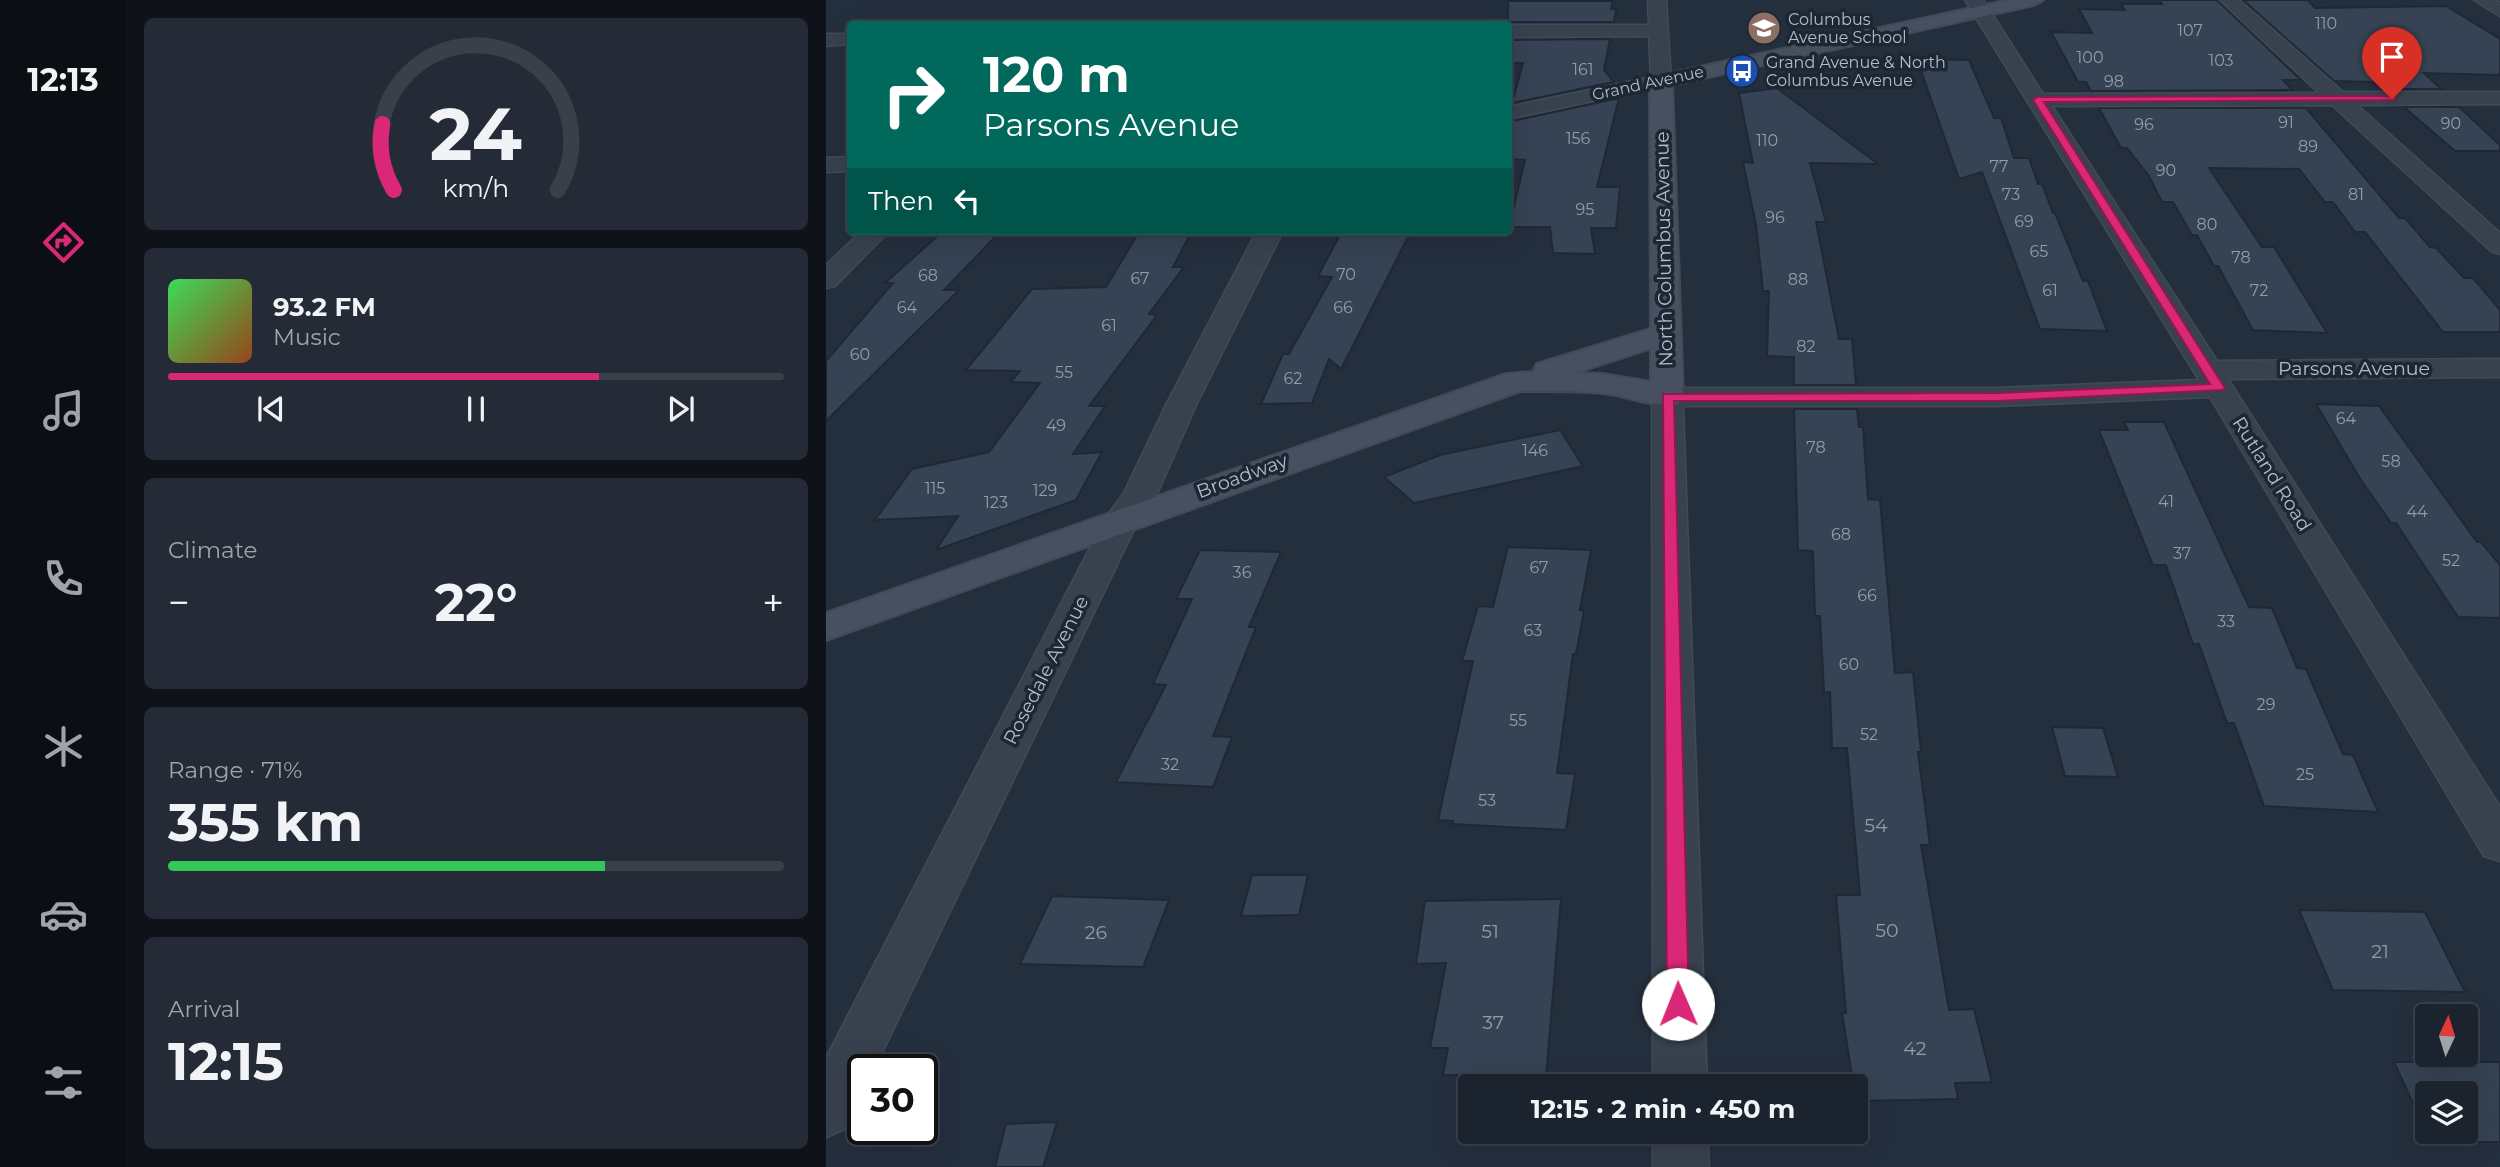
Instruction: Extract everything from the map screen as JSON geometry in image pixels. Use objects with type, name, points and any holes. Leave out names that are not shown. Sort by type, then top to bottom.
[{"type":"street","name":"North Columbus Avenue","points":[[1657,0],[1661,80],[1680,1074]]},
{"type":"street","name":"Grand Avenue","points":[[1512,112],[1978,6],[2034,0]]},
{"type":"street","points":[[2229,0],[2500,246]]},
{"type":"street","points":[[2483,0],[2500,11]]},
{"type":"street","name":"Rutland Road","points":[[1978,6],[2213,379],[2500,844]]},
{"type":"street","points":[[1512,31],[1659,30]]},
{"type":"street","points":[[826,40],[847,39]]},
{"type":"street","points":[[2037,100],[2500,98]]},
{"type":"street","points":[[826,165],[847,164]]},
{"type":"street","points":[[826,280],[872,235]]},
{"type":"street","name":"Rosedale Avenue","points":[[826,1112],[1122,519],[1140,494],[1181,405],[1268,235]]},
{"type":"street","points":[[1517,381],[1666,334]]},
{"type":"street","name":"Parsons Avenue","points":[[1667,397],[1997,397],[2213,379],[2500,368]]},
{"type":"street","name":"Broadway","points":[[826,627],[1122,519],[1517,381],[1602,383],[1639,388],[1667,397]]},
{"type":"street","points":[[1681,1144],[1681,1167]]},
{"type":"building","points":[[2159,0],[2217,0],[2301,80],[2283,80],[2292,90],[2091,91],[2086,82],[2078,82],[2051,32],[2092,33],[2079,9],[2125,10],[2121,4],[2162,4]]},
{"type":"building","points":[[2243,0],[2308,0],[2315,8],[2446,6],[2500,39],[2500,75],[2424,73],[2441,89],[2383,89],[2374,82],[2334,81]]},
{"type":"building","points":[[1508,1],[1613,1],[1611,9],[1616,9],[1614,22],[1508,21]]},
{"type":"building","points":[[1610,39],[1604,70],[1614,82],[1512,103],[1523,63],[1512,63],[1512,40]]},
{"type":"building","points":[[1917,59],[1969,60],[1994,118],[2001,118],[2014,158],[2029,158],[2038,184],[2042,184],[2083,281],[2088,281],[2107,331],[2040,329],[1982,172],[1959,179]]},
{"type":"building","points":[[1777,88],[1878,164],[1810,163],[1826,222],[1816,222],[1839,339],[1852,339],[1856,385],[1794,385],[1794,357],[1767,356],[1769,291],[1763,291],[1756,225],[1743,162],[1753,163],[1739,93]]},
{"type":"building","points":[[1619,98],[1597,187],[1620,187],[1616,228],[1591,228],[1595,254],[1553,253],[1550,227],[1512,227],[1512,214],[1525,160],[1512,159],[1512,121]]},
{"type":"building","points":[[2404,107],[2459,107],[2500,145],[2500,151],[2455,151]]},
{"type":"building","points":[[2099,108],[2306,108],[2399,218],[2405,218],[2430,247],[2436,248],[2464,278],[2473,278],[2500,310],[2500,332],[2443,332],[2365,232],[2355,232],[2333,202],[2325,202],[2299,169],[2209,168],[2262,247],[2274,247],[2327,333],[2253,330],[2218,266],[2214,266],[2197,235],[2192,235],[2173,202],[2162,202],[2149,176],[2127,148],[2121,148]]},
{"type":"building","points":[[939,235],[997,235],[944,290],[959,290],[826,421],[826,361],[893,283],[885,283]]},
{"type":"building","points":[[1137,235],[1190,235],[1173,267],[1184,267],[1149,314],[1157,315],[1089,406],[1105,406],[1073,454],[1102,452],[1076,500],[936,550],[958,516],[875,520],[912,469],[989,452],[1040,383],[1011,382],[1020,371],[966,370],[1032,289],[1106,287]]},
{"type":"building","points":[[1340,235],[1409,235],[1341,369],[1329,359],[1312,403],[1261,404],[1283,354],[1289,354],[1332,277],[1318,276]]},
{"type":"building","points":[[2316,404],[2379,406],[2477,542],[2481,542],[2500,565],[2500,618],[2458,617],[2396,523],[2391,523],[2361,480]]},
{"type":"building","points":[[1794,409],[1857,409],[1859,427],[1863,427],[1868,499],[1880,500],[1895,673],[1913,672],[1921,752],[1918,752],[1930,845],[1921,845],[1949,1010],[1974,1009],[1992,1082],[1955,1083],[1958,1099],[1868,1101],[1868,1074],[1852,1074],[1842,1013],[1846,1013],[1836,895],[1860,895],[1847,748],[1832,748],[1830,692],[1824,692],[1820,616],[1815,616],[1813,551],[1798,550]]},
{"type":"building","points":[[2124,422],[2164,422],[2249,607],[2272,608],[2297,668],[2306,669],[2343,754],[2353,755],[2378,812],[2264,806],[2234,723],[2227,723],[2199,644],[2193,644],[2166,565],[2153,565],[2099,430],[2128,430]]},
{"type":"building","points":[[1560,430],[1583,466],[1414,503],[1384,477],[1440,455]]},
{"type":"building","points":[[1508,547],[1591,550],[1580,610],[1584,611],[1576,654],[1573,654],[1557,773],[1575,774],[1566,830],[1452,824],[1453,821],[1438,820],[1473,661],[1462,661],[1478,606],[1493,607]]},
{"type":"building","points":[[1200,550],[1281,552],[1249,627],[1256,627],[1213,736],[1232,737],[1213,787],[1116,782],[1166,685],[1153,684],[1192,599],[1176,599]]},
{"type":"building","points":[[2052,727],[2103,728],[2118,777],[2065,776]]},
{"type":"building","points":[[1252,875],[1308,875],[1299,915],[1241,916]]},
{"type":"building","points":[[1052,896],[1169,900],[1143,967],[1020,964]]},
{"type":"building","points":[[1561,899],[1546,1074],[1443,1075],[1448,1048],[1430,1048],[1446,963],[1416,964],[1425,901]]},
{"type":"building","points":[[2299,910],[2425,912],[2465,992],[2333,990]]},
{"type":"building","points":[[2394,1062],[2415,1062],[2415,1068],[2478,1068],[2478,1062],[2500,1062],[2500,1142],[2478,1142],[2478,1081],[2415,1081],[2415,1107]]},
{"type":"building","points":[[1057,1122],[1043,1167],[995,1167],[1006,1124]]},
{"type":"place","name":"Columbus Avenue School","points":[[1764,28]]},
{"type":"place","name":"Grand Avenue & North Columbus Avenue","points":[[1742,71]]},
{"type":"route","points":[[1678,1004],[1667,397],[1997,397],[2219,388],[2037,100],[2392,99]]}]
